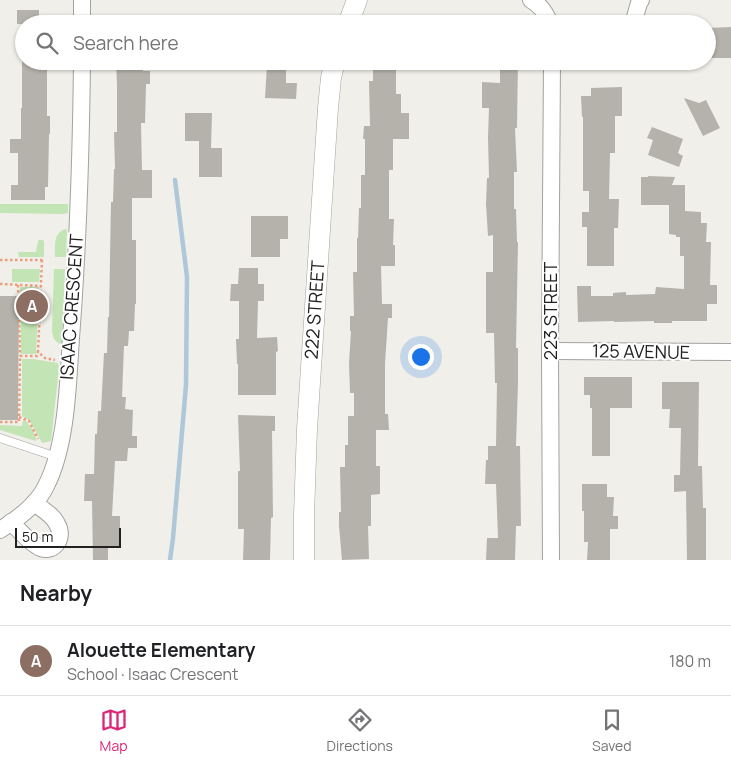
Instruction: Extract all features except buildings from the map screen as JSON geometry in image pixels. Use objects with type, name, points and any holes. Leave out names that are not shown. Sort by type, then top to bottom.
[{"type":"street","points":[[82,0],[82,15]]},
{"type":"street","points":[[351,15],[357,0]]},
{"type":"street","points":[[531,0],[547,15]]},
{"type":"street","points":[[636,15],[641,0]]},
{"type":"street","name":"ISAAC CRESCENT","points":[[6,526],[34,503],[46,488],[58,458],[66,410],[81,157],[82,70]]},
{"type":"street","name":"222 STREET","points":[[304,560],[305,463],[328,108],[333,70]]},
{"type":"street","name":"223 STREET","points":[[551,560],[552,70]]},
{"type":"street","name":"125 AVENUE","points":[[550,350],[731,352]]},
{"type":"street","points":[[6,526],[36,546],[46,549],[54,546],[60,539],[58,525],[34,503]]},
{"type":"lane","points":[[0,438],[58,458]]},
{"type":"path","points":[[0,260],[43,260],[38,352],[37,356],[20,356]]},
{"type":"path","points":[[0,284],[41,286]]},
{"type":"path","points":[[0,422],[19,422],[18,285]]},
{"type":"path","points":[[38,352],[45,358],[56,360]]},
{"type":"path","points":[[19,417],[29,421],[39,440],[36,450]]},
{"type":"green space","points":[[0,204],[68,204],[68,213],[0,213]]},
{"type":"green space","points":[[65,229],[67,230],[66,257],[55,257],[55,245],[58,234]]},
{"type":"green space","points":[[39,240],[44,242],[44,257],[19,257],[18,252],[36,252]]},
{"type":"green space","points":[[12,269],[40,269],[39,282],[12,282]]},
{"type":"green space","points":[[54,269],[65,269],[62,344],[55,340],[52,331]]},
{"type":"green space","points":[[20,287],[39,287],[36,354],[21,354]]},
{"type":"green space","points":[[22,359],[58,363],[51,441],[42,443],[30,421],[22,416]]},
{"type":"green space","points":[[23,420],[26,421],[33,431],[36,441],[0,430],[0,425],[22,426]]},
{"type":"waterway","points":[[170,560],[186,385],[187,277],[175,180]]},
{"type":"place","name":"Alouette Elementary","points":[[32,306]]}]
